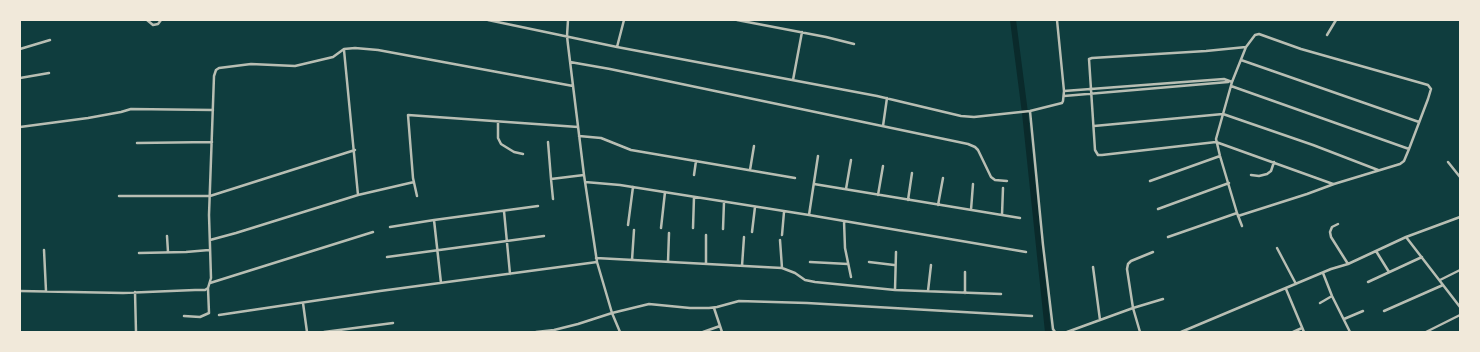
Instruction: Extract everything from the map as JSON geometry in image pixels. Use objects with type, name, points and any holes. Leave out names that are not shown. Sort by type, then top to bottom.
[{"type":"street","points":[[147,20],[152,25],[158,24],[161,20]]},
{"type":"street","points":[[488,20],[502,21],[617,47],[887,98],[968,117],[1016,113],[1062,103],[1064,90],[1057,20]]},
{"type":"street","points":[[568,20],[567,36],[570,62],[596,258],[612,313],[620,332]]},
{"type":"street","points":[[617,47],[624,20]]},
{"type":"street","points":[[737,20],[802,32],[854,44]]},
{"type":"street","points":[[1327,35],[1336,20]]},
{"type":"street","points":[[793,80],[802,32]]},
{"type":"street","points":[[1168,237],[1238,215],[1307,194],[1378,170],[1388,169],[1400,164],[1404,161],[1409,149],[1431,89],[1428,85],[1255,34],[1246,47],[1232,82],[1216,134],[1216,142],[1238,215],[1242,226]]},
{"type":"street","points":[[20,48],[50,40]]},
{"type":"street","points":[[1246,47],[1089,59],[1095,150],[1098,155],[1216,142],[1334,184]]},
{"type":"street","points":[[184,316],[200,317],[208,313],[208,288],[210,283],[210,196],[214,76],[216,70],[219,68],[251,64],[295,66],[334,57],[344,49],[355,48],[378,50],[573,86]]},
{"type":"street","points":[[344,49],[350,120],[355,150],[358,195]]},
{"type":"street","points":[[1241,60],[1419,122]]},
{"type":"street","points":[[570,62],[610,69],[968,144],[978,150],[991,177],[995,180],[1007,181]]},
{"type":"street","points":[[20,78],[49,73]]},
{"type":"street","points":[[1064,90],[1224,79],[1229,82]]},
{"type":"street","points":[[1064,96],[1232,82]]},
{"type":"street","points":[[1231,86],[1409,149]]},
{"type":"street","points":[[883,126],[887,98]]},
{"type":"street","points":[[20,127],[94,118],[131,109],[213,110]]},
{"type":"street","points":[[1030,110],[1044,253],[1053,329],[1055,332]]},
{"type":"street","points":[[1093,126],[1223,114],[1307,142],[1378,170]]},
{"type":"street","points":[[417,196],[414,182],[408,115],[578,128]]},
{"type":"street","points":[[498,122],[498,138],[501,144],[514,152],[523,154]]},
{"type":"street","points":[[579,136],[601,138],[631,150],[795,178]]},
{"type":"street","points":[[137,143],[212,142]]},
{"type":"street","points":[[548,142],[553,199]]},
{"type":"street","points":[[750,170],[754,146]]},
{"type":"street","points":[[119,196],[210,196],[355,150]]},
{"type":"street","points":[[809,215],[818,156]]},
{"type":"street","points":[[1150,181],[1220,156]]},
{"type":"street","points":[[846,189],[851,160]]},
{"type":"street","points":[[694,175],[696,161]]},
{"type":"street","points":[[1251,175],[1259,176],[1267,174],[1271,170],[1274,162]]},
{"type":"street","points":[[1448,162],[1460,177]]},
{"type":"street","points":[[878,195],[883,166]]},
{"type":"street","points":[[908,200],[912,173]]},
{"type":"street","points":[[551,179],[584,175]]},
{"type":"street","points":[[938,205],[943,178]]},
{"type":"street","points":[[210,240],[358,195],[414,182]]},
{"type":"street","points":[[585,182],[665,192],[1026,252]]},
{"type":"street","points":[[1158,209],[1229,183]]},
{"type":"street","points":[[814,184],[1020,218]]},
{"type":"street","points":[[971,210],[973,184]]},
{"type":"street","points":[[628,225],[633,187]]},
{"type":"street","points":[[1002,215],[1003,188]]},
{"type":"street","points":[[662,228],[665,192]]},
{"type":"street","points":[[693,228],[694,197]]},
{"type":"street","points":[[723,229],[724,202]]},
{"type":"street","points":[[390,227],[538,206]]},
{"type":"street","points":[[752,232],[755,207]]},
{"type":"street","points":[[504,211],[510,274]]},
{"type":"street","points":[[782,235],[784,212]]},
{"type":"street","points":[[1181,332],[1217,316],[1348,264],[1406,237],[1460,216]]},
{"type":"street","points":[[434,220],[441,283]]},
{"type":"street","points":[[844,221],[848,264],[851,276]]},
{"type":"street","points":[[1338,224],[1332,227],[1330,232],[1348,264]]},
{"type":"street","points":[[632,260],[634,230]]},
{"type":"street","points":[[210,283],[373,232]]},
{"type":"street","points":[[668,262],[670,233]]},
{"type":"street","points":[[706,235],[706,264]]},
{"type":"street","points":[[167,236],[168,252]]},
{"type":"street","points":[[387,257],[544,236]]},
{"type":"street","points":[[742,266],[744,237]]},
{"type":"street","points":[[1406,237],[1459,305]]},
{"type":"street","points":[[780,240],[782,268]]},
{"type":"street","points":[[1277,248],[1296,284]]},
{"type":"street","points":[[44,250],[46,291]]},
{"type":"street","points":[[139,253],[209,250]]},
{"type":"street","points":[[1376,251],[1389,272]]},
{"type":"street","points":[[895,290],[894,265],[896,252]]},
{"type":"street","points":[[1140,331],[1133,308],[1127,269],[1128,264],[1131,261],[1154,252]]},
{"type":"street","points":[[1368,282],[1422,257]]},
{"type":"street","points":[[596,258],[782,268],[795,273],[805,280],[815,282],[895,290],[1001,294]]},
{"type":"street","points":[[219,316],[441,283],[597,262]]},
{"type":"street","points":[[810,262],[848,264]]},
{"type":"street","points":[[869,262],[894,265]]},
{"type":"street","points":[[928,291],[931,265]]},
{"type":"street","points":[[1093,268],[1100,320]]},
{"type":"street","points":[[1440,280],[1460,270]]},
{"type":"street","points":[[965,272],[965,293]]},
{"type":"street","points":[[1323,273],[1332,296],[1350,332]]},
{"type":"street","points":[[1384,311],[1443,285]]},
{"type":"street","points":[[20,291],[134,292],[205,290],[208,288]]},
{"type":"street","points":[[1286,289],[1304,332]]},
{"type":"street","points":[[134,292],[136,332]]},
{"type":"street","points":[[1320,303],[1332,296]]},
{"type":"street","points":[[1067,332],[1133,308],[1163,299]]},
{"type":"street","points":[[536,332],[554,330],[649,304],[690,308],[714,308],[739,301],[1032,316]]},
{"type":"street","points":[[304,303],[307,332]]},
{"type":"street","points":[[714,308],[722,332]]},
{"type":"street","points":[[1344,319],[1363,312]]},
{"type":"street","points":[[1426,332],[1460,315]]},
{"type":"street","points":[[324,332],[393,323]]},
{"type":"street","points":[[703,332],[720,326]]},
{"type":"street","points":[[1293,332],[1302,328]]},
{"type":"waterway","points":[[1013,20],[1025,113],[1048,332]]}]
